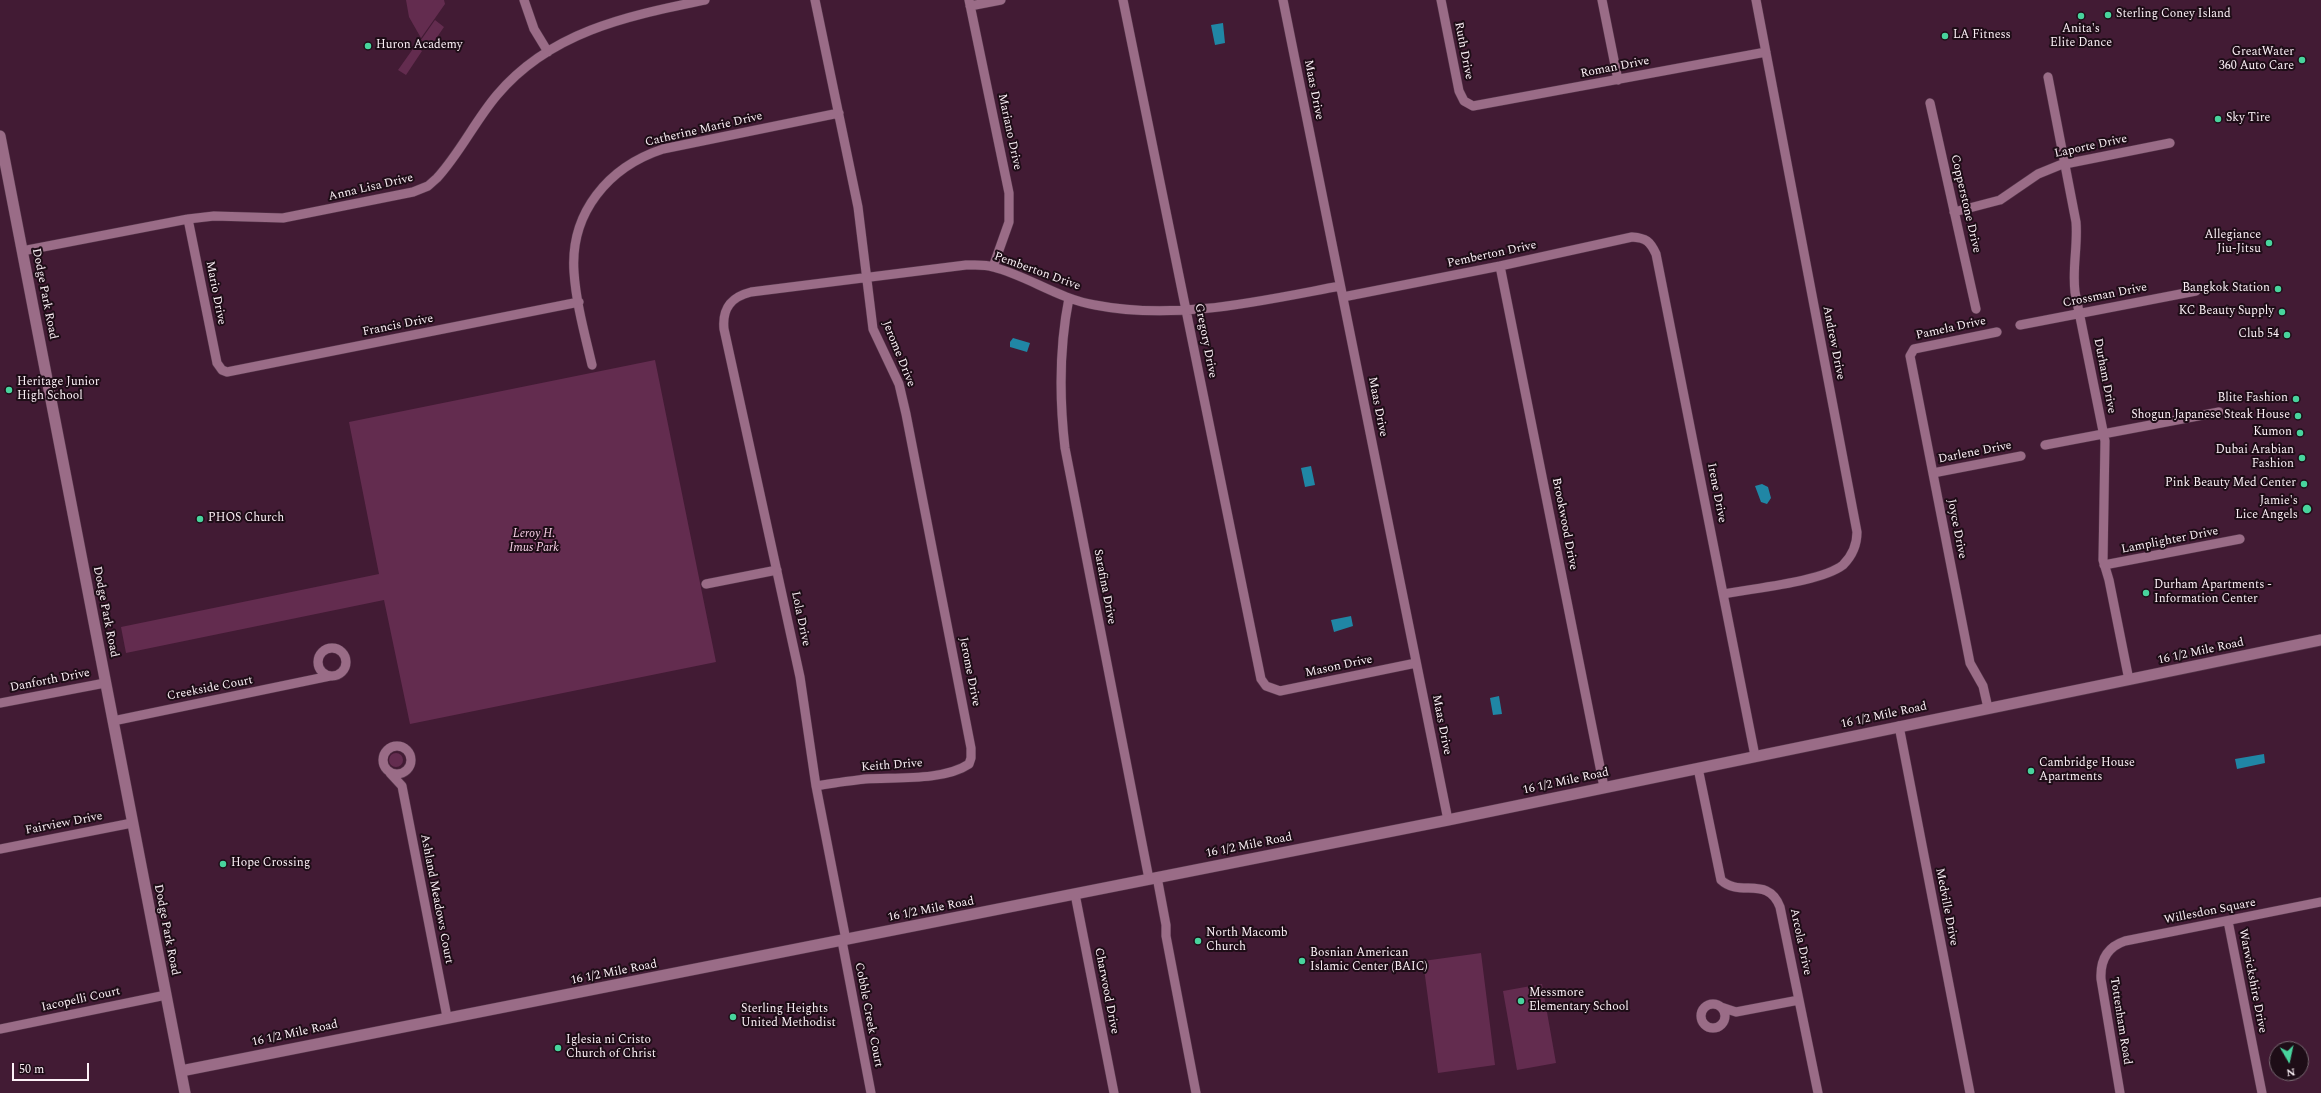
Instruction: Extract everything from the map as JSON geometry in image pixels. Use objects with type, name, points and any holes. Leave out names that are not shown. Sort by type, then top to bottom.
[{"type":"street","points":[[524,0],[534,29],[548,52]]},
{"type":"street","name":"Anna Lisa Drive","points":[[22,251],[188,219],[214,216],[283,218],[413,192],[428,186],[443,170],[482,113],[510,80],[548,52],[577,35],[607,23],[670,4],[705,0]]},
{"type":"street","name":"Jerome Drive","points":[[815,0],[858,207],[873,330],[899,384],[906,414],[971,748],[972,758],[969,764]]},
{"type":"street","points":[[969,3],[1001,0]]},
{"type":"street","name":"Gregory Drive","points":[[1123,0],[1259,671],[1266,686]]},
{"type":"street","name":"Maas Drive","points":[[1283,0],[1448,820]]},
{"type":"street","name":"Ruth Drive","points":[[1441,0],[1459,91],[1467,104]]},
{"type":"street","points":[[1602,0],[1618,80]]},
{"type":"street","name":"Andrew Drive","points":[[1724,594],[1811,578],[1831,572],[1848,559],[1857,539],[1856,518],[1796,217],[1756,0]]},
{"type":"street","name":"Mariano Drive","points":[[969,3],[1009,193],[1009,222],[993,267]]},
{"type":"street","name":"Roman Drive","points":[[1467,104],[1489,104],[1766,52]]},
{"type":"street","name":"Durham Drive","points":[[2048,77],[2076,222],[2077,242],[2073,272],[2079,314],[2106,451],[2102,539],[2104,565],[2109,580],[2129,680]]},
{"type":"street","name":"Copperstone Drive","points":[[1930,103],[1976,309]]},
{"type":"street","name":"Catherine Marie Drive","points":[[592,365],[579,302],[574,258],[578,229],[595,196],[607,180],[635,160],[662,150],[839,113]]},
{"type":"street","name":"Dodge Park Road","points":[[0,136],[185,1093]]},
{"type":"street","name":"Laporte Drive","points":[[1954,212],[2000,200],[2038,174],[2065,164],[2170,143]]},
{"type":"street","name":"Mario Drive","points":[[188,219],[217,363],[222,370]]},
{"type":"street","name":"Pemberton Drive","points":[[1343,296],[1500,266],[1632,237],[1645,238]]},
{"type":"street","name":"Irene Drive","points":[[1645,238],[1652,244],[1656,254],[1755,756]]},
{"type":"street","name":"Pemberton Drive","points":[[727,304],[741,295],[751,292],[966,265],[993,267],[1069,298],[1093,305],[1119,309],[1186,310],[1246,304],[1340,286]]},
{"type":"street","name":"Brookwood Drive","points":[[1500,266],[1604,787]]},
{"type":"street","name":"Crossman Drive","points":[[2020,325],[2196,291]]},
{"type":"street","name":"Sarafina Drive","points":[[1069,298],[1062,332],[1060,360],[1064,448],[1153,878],[1166,925],[1166,936],[1196,1093]]},
{"type":"street","name":"Francis Drive","points":[[222,370],[232,372],[579,302]]},
{"type":"street","name":"Lola Drive","points":[[727,304],[724,315],[724,329],[800,677],[816,786],[844,941]]},
{"type":"street","name":"Pamela Drive","points":[[1912,351],[1919,348],[1997,332]]},
{"type":"street","name":"Joyce Drive","points":[[1912,351],[1910,356],[1970,663],[1983,686],[1988,708]]},
{"type":"street","points":[[2045,445],[2219,412]]},
{"type":"street","name":"Darlene Drive","points":[[1933,473],[2021,456]]},
{"type":"street","name":"Lamplighter Drive","points":[[2104,565],[2240,539]]},
{"type":"street","points":[[706,584],[777,570]]},
{"type":"street","name":"16 1/2 Mile Road","points":[[181,1071],[447,1017],[844,941],[1448,820],[2321,640]]},
{"type":"street","name":"Creekside Court","points":[[112,721],[311,681],[330,676],[339,675],[345,668],[346,659],[342,651],[333,648],[324,651],[318,663],[316,674],[311,681]]},
{"type":"street","points":[[318,663],[322,672],[330,676]]},
{"type":"street","name":"Mason Drive","points":[[1266,686],[1280,691],[1416,663]]},
{"type":"street","name":"Danforth Drive","points":[[0,703],[105,683]]},
{"type":"street","name":"Medville Drive","points":[[1899,726],[1970,1093]]},
{"type":"street","name":"Ashland Meadows Court","points":[[402,786],[384,767],[382,758],[387,749],[396,746],[409,752],[411,762],[402,786],[447,1017]]},
{"type":"street","name":"Keith Drive","points":[[816,786],[867,779],[912,778],[955,771],[969,764]]},
{"type":"street","name":"Arcola Drive","points":[[1698,768],[1721,880],[1732,887],[1763,889],[1777,898],[1784,922],[1818,1093]]},
{"type":"street","points":[[390,773],[399,774],[407,770]]},
{"type":"street","name":"Fairview Drive","points":[[0,849],[132,823]]},
{"type":"street","name":"Charwood Drive","points":[[1075,894],[1114,1093]]},
{"type":"street","name":"Willesdon Square","points":[[2106,953],[2112,946],[2125,941],[2321,902]]},
{"type":"street","name":"Warwickshire Drive","points":[[2228,921],[2262,1093]]},
{"type":"street","name":"Cobble Creek Court","points":[[844,941],[871,1093]]},
{"type":"street","name":"Tottenham Road","points":[[2106,953],[2100,969],[2120,1093]]},
{"type":"street","name":"Iacopelli Court","points":[[0,1029],[166,995]]},
{"type":"street","points":[[1736,1012],[1714,1004],[1706,1006],[1701,1013],[1701,1021],[1710,1028],[1718,1027],[1736,1012],[1799,1000]]},
{"type":"street","points":[[1721,1007],[1724,1014],[1724,1021]]},
{"type":"green space","points":[[406,0],[444,0],[445,4],[421,38],[409,17]]},
{"type":"green space","points":[[435,20],[444,27],[431,46],[421,40]]},
{"type":"green space","points":[[415,46],[422,51],[406,75],[398,70]]},
{"type":"green space","name":"Leroy H. Imus Park","points":[[655,360],[716,662],[410,724],[384,600],[126,653],[121,627],[379,574],[349,422]]},
{"type":"green space","points":[[393,753],[399,753],[403,757],[403,763],[399,767],[393,767],[389,763],[389,757]]},
{"type":"green space","points":[[1481,953],[1495,1065],[1438,1073],[1423,961]]},
{"type":"green space","points":[[1542,984],[1556,1063],[1517,1070],[1503,991]]},
{"type":"water","points":[[1223,23],[1225,43],[1215,45],[1211,25]]},
{"type":"water","points":[[1013,338],[1030,343],[1027,352],[1010,347],[1010,342]]},
{"type":"water","points":[[1311,466],[1315,485],[1305,487],[1301,468]]},
{"type":"water","points":[[1762,484],[1768,487],[1771,498],[1767,504],[1761,502],[1755,486]]},
{"type":"water","points":[[1351,616],[1353,626],[1334,632],[1331,620]]},
{"type":"water","points":[[1499,696],[1502,714],[1493,715],[1490,698]]},
{"type":"water","points":[[2264,754],[2265,763],[2237,769],[2235,759]]},
{"type":"place","name":"Sterling Coney Island","points":[[2108,15]]},
{"type":"place","name":"Anita's Elite Dance","points":[[2081,16]]},
{"type":"place","name":"LA Fitness","points":[[1945,36]]},
{"type":"place","name":"Huron Academy","points":[[368,46]]},
{"type":"place","name":"GreatWater 360 Auto Care","points":[[2302,60]]},
{"type":"place","name":"Sky Tire","points":[[2218,119]]},
{"type":"place","name":"Allegiance Jiu-Jitsu","points":[[2269,243]]},
{"type":"place","name":"Bangkok Station","points":[[2278,289]]},
{"type":"place","name":"KC Beauty Supply","points":[[2282,312]]},
{"type":"place","name":"Club 54","points":[[2287,335]]},
{"type":"place","name":"Heritage Junior High School","points":[[9,390]]},
{"type":"place","name":"Blite Fashion","points":[[2296,399]]},
{"type":"place","name":"Shogun Japanese Steak House","points":[[2298,416]]},
{"type":"place","name":"Kumon","points":[[2300,433]]},
{"type":"place","name":"Dubai Arabian Fashion","points":[[2302,458]]},
{"type":"place","name":"Pink Beauty Med Center","points":[[2304,484]]},
{"type":"place","name":"Jamie's Lice Angels","points":[[2307,509]]},
{"type":"place","name":"PHOS Church","points":[[200,519]]},
{"type":"place","name":"Durham Apartments - Information Center","points":[[2146,593]]},
{"type":"place","name":"Cambridge House Apartments","points":[[2031,771]]},
{"type":"place","name":"Hope Crossing","points":[[223,864]]},
{"type":"place","name":"North Macomb Church","points":[[1198,941]]},
{"type":"place","name":"Bosnian American Islamic Center (BAIC)","points":[[1302,961]]},
{"type":"place","name":"Messmore Elementary School","points":[[1521,1001]]},
{"type":"place","name":"Sterling Heights United Methodist","points":[[733,1017]]},
{"type":"place","name":"Iglesia ni Cristo Church of Christ","points":[[558,1048]]}]
